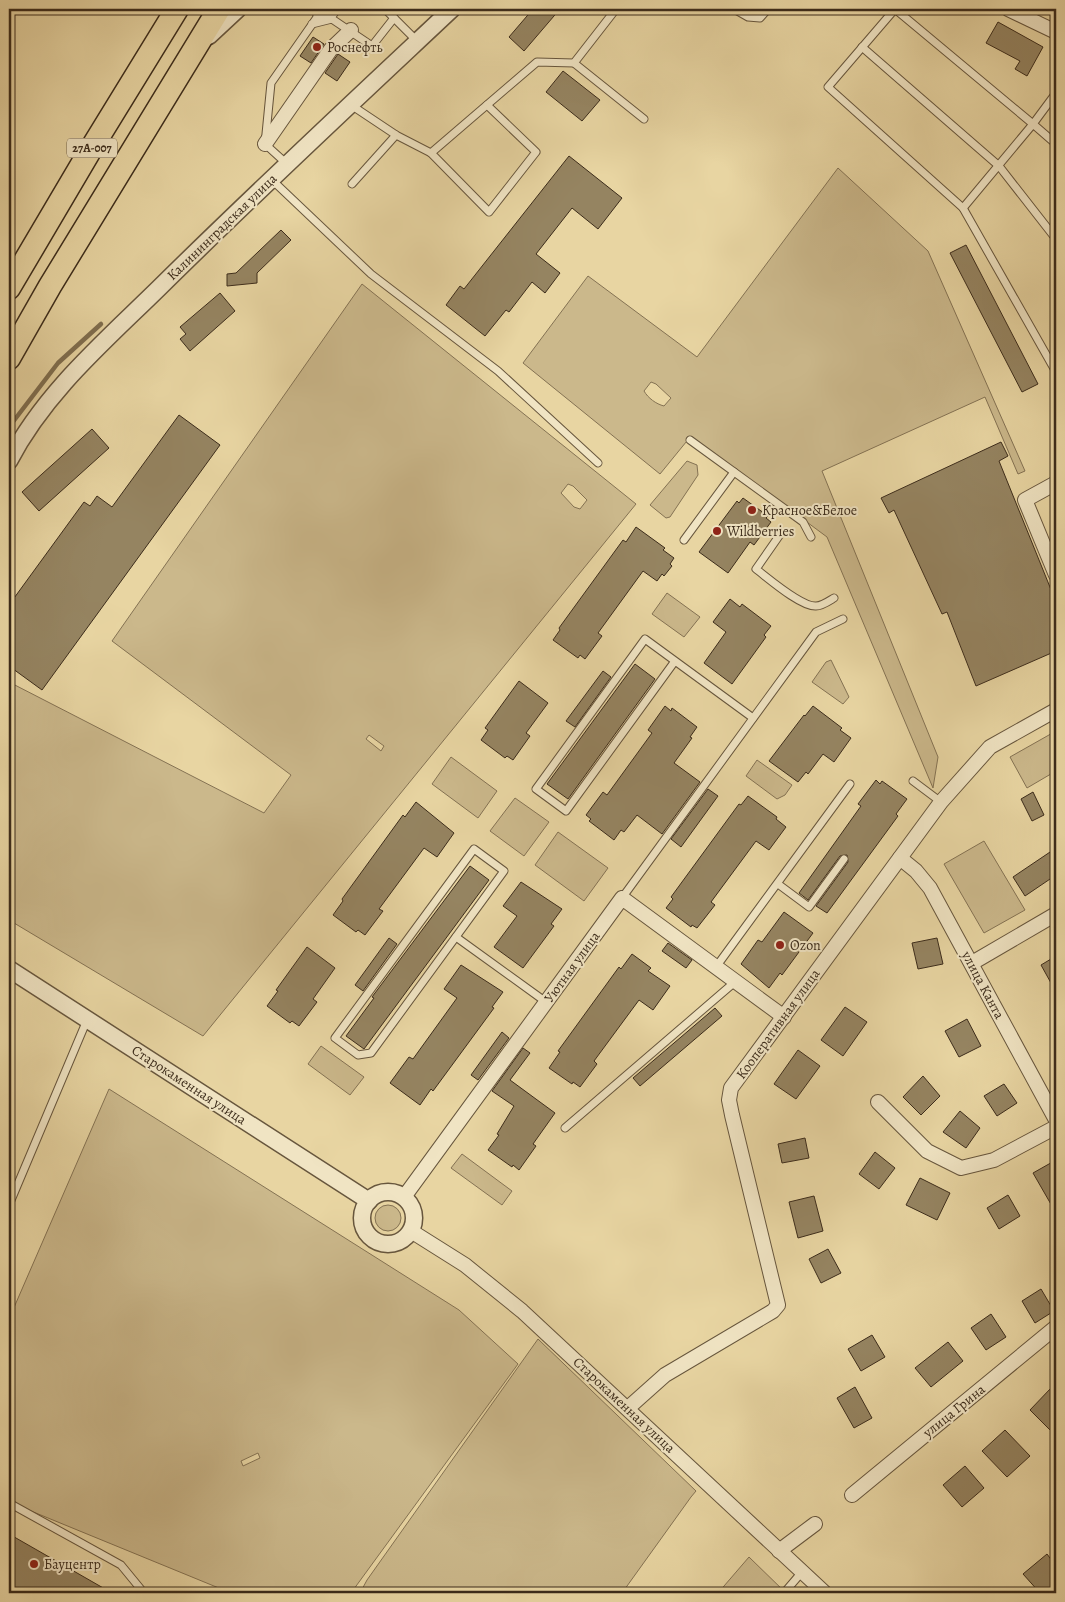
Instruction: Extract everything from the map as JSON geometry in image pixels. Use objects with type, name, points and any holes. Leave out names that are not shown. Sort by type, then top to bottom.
[{"type":"highway","name":"27А-007","points":[[9,288],[177,9]]},
{"type":"highway","name":"27А-007","points":[[9,358],[219,9]]},
{"type":"street","points":[[191,53],[238,9]]},
{"type":"street","name":"Калининградская улица","points":[[9,461],[35,418],[60,385],[452,9]]},
{"type":"street","points":[[1008,9],[1056,32]]},
{"type":"street","points":[[265,144],[331,49],[351,30]]},
{"type":"street","points":[[1056,483],[1025,500],[1056,575]]},
{"type":"street","name":"Кооперативная улица","points":[[628,1408],[665,1375],[773,1311],[778,1305],[729,1100],[731,1088],[941,802],[990,747],[1056,710]]},
{"type":"street","name":"улица Канта","points":[[900,858],[916,871],[930,888],[1056,1120]]},
{"type":"street","points":[[622,898],[784,1017]]},
{"type":"street","name":"Уютная улица","points":[[404,1197],[622,898]]},
{"type":"street","points":[[972,963],[1056,914]]},
{"type":"street","name":"Старокаменная улица","points":[[9,969],[369,1201]]},
{"type":"street","points":[[878,1102],[927,1151],[961,1168],[994,1160],[1056,1127]]},
{"type":"street","points":[[387,1192],[404,1197],[414,1212],[414,1222],[410,1231],[404,1239],[394,1243],[384,1243],[375,1240],[367,1233],[363,1224],[363,1214],[369,1201],[377,1194],[387,1192]]},
{"type":"street","name":"Старокаменная улица","points":[[410,1231],[465,1265],[522,1311],[825,1593]]},
{"type":"street","name":"улица Грина","points":[[852,1495],[1056,1327]]},
{"type":"street","points":[[779,1551],[815,1524]]},
{"type":"lane","points":[[385,9],[417,42]]},
{"type":"lane","points":[[574,63],[616,9]]},
{"type":"lane","points":[[734,9],[748,17],[760,18],[768,9]]},
{"type":"lane","points":[[1056,144],[895,9],[828,87],[962,208],[1056,372]]},
{"type":"lane","points":[[288,165],[265,144],[271,83],[321,13],[351,30],[372,46],[394,18]]},
{"type":"lane","points":[[862,47],[999,166],[1056,239]]},
{"type":"lane","points":[[431,153],[537,62],[574,63],[644,119]]},
{"type":"lane","points":[[962,208],[999,166],[1056,94]]},
{"type":"lane","points":[[351,105],[396,136],[431,153],[489,212],[536,152],[486,105]]},
{"type":"lane","points":[[352,184],[396,136]]},
{"type":"lane","points":[[272,180],[371,274],[498,371],[598,463]]},
{"type":"lane","points":[[690,440],[803,522],[811,537]]},
{"type":"lane","points":[[684,540],[734,472]]},
{"type":"lane","points":[[779,536],[756,568],[800,601],[816,606],[834,598]]},
{"type":"lane","points":[[622,898],[816,632],[843,619]]},
{"type":"lane","points":[[675,661],[566,811],[536,790],[645,639],[753,718]]},
{"type":"lane","points":[[913,781],[941,802]]},
{"type":"lane","points":[[716,968],[850,784]]},
{"type":"lane","points":[[474,848],[504,871],[456,937],[370,1054],[358,1055],[336,1038],[474,848]]},
{"type":"lane","points":[[778,884],[809,907],[844,859]]},
{"type":"lane","points":[[456,937],[546,1002]]},
{"type":"lane","points":[[565,1128],[736,981]]},
{"type":"lane","points":[[9,1205],[87,1019]]},
{"type":"lane","points":[[9,1503],[121,1565],[144,1593]]},
{"type":"lane","points":[[784,1593],[802,1572]]},
{"type":"shaded area","points":[[838,168],[928,251],[1025,471],[1018,474],[985,397],[822,471],[938,757],[933,788],[827,537],[691,436],[660,474],[523,363],[588,276],[697,357]],"holes":[[[651,382],[656,384],[671,398],[664,406],[652,400],[644,391]]]},
{"type":"shaded area","points":[[362,284],[636,504],[203,1036],[9,920],[9,682],[264,813],[291,775],[112,641]],"holes":[[[568,484],[573,486],[587,500],[580,509],[574,507],[561,493]],[[369,735],[384,746],[381,751],[366,739]]]},
{"type":"shaded area","points":[[687,461],[697,465],[698,475],[670,517],[666,518],[650,505]]},
{"type":"shaded area","points":[[667,593],[700,617],[684,637],[652,614]]},
{"type":"shaded area","points":[[831,660],[849,697],[843,704],[812,682],[826,662]]},
{"type":"shaded area","points":[[1056,731],[1056,771],[1027,788],[1010,757]]},
{"type":"shaded area","points":[[451,757],[497,791],[478,818],[432,784]]},
{"type":"shaded area","points":[[757,760],[792,785],[785,795],[777,799],[746,776]]},
{"type":"shaded area","points":[[515,798],[549,822],[524,856],[490,831]]},
{"type":"shaded area","points":[[558,832],[608,868],[584,901],[535,865]]},
{"type":"shaded area","points":[[984,841],[1025,910],[984,933],[944,864]]},
{"type":"shaded area","points":[[321,1046],[364,1077],[350,1095],[308,1064]]},
{"type":"shaded area","points":[[109,1089],[459,1310],[518,1364],[351,1593],[231,1593],[9,1502],[9,1319]],"holes":[[[258,1453],[260,1458],[243,1466],[241,1461]]]},
{"type":"shaded area","points":[[462,1154],[512,1191],[502,1205],[451,1168]]},
{"type":"shaded area","points":[[388,1205],[397,1209],[401,1218],[397,1227],[388,1231],[379,1227],[375,1218],[379,1209]]},
{"type":"shaded area","points":[[538,1339],[696,1491],[622,1593],[360,1593],[367,1580]]},
{"type":"shaded area","points":[[749,1557],[786,1593],[718,1593]]},
{"type":"building","points":[[533,9],[560,9],[524,51],[509,37]]},
{"type":"building","points":[[998,22],[1043,47],[1027,76],[1015,69],[1020,61],[986,43]]},
{"type":"building","points":[[313,37],[324,44],[311,63],[300,56]]},
{"type":"building","points":[[338,54],[350,62],[337,81],[325,73]]},
{"type":"building","points":[[563,71],[600,100],[582,121],[546,92]]},
{"type":"building","points":[[569,156],[622,198],[598,229],[572,208],[536,254],[560,273],[545,293],[532,282],[509,312],[506,310],[485,336],[446,305],[460,286],[464,289]]},
{"type":"building","points":[[281,230],[291,240],[257,273],[257,283],[227,286],[227,274],[236,273]]},
{"type":"building","points":[[966,245],[1038,384],[1022,392],[950,253]]},
{"type":"building","points":[[220,293],[235,311],[190,351],[180,339],[186,334],[180,327]]},
{"type":"building","points":[[179,415],[220,445],[42,690],[9,666],[9,605],[84,502],[90,506],[97,496],[112,507]]},
{"type":"building","points":[[92,429],[109,448],[39,511],[22,492]]},
{"type":"building","points":[[1001,442],[1008,456],[999,461],[1056,602],[1056,651],[976,686],[947,612],[942,614],[894,510],[889,513],[881,498]]},
{"type":"building","points":[[743,498],[768,516],[766,518],[771,522],[754,545],[750,542],[728,573],[699,552],[737,501],[739,503]]},
{"type":"building","points":[[636,527],[665,548],[663,550],[674,558],[670,564],[672,566],[657,581],[643,571],[598,633],[602,636],[585,659],[580,655],[578,658],[553,640],[560,630],[559,628],[623,540],[626,542]]},
{"type":"building","points":[[730,599],[740,607],[742,604],[771,626],[764,635],[766,637],[732,684],[704,663],[726,632],[713,622]]},
{"type":"building","points":[[635,664],[655,679],[568,799],[547,784]]},
{"type":"building","points":[[603,671],[611,677],[575,727],[566,721]]},
{"type":"building","points":[[519,681],[548,703],[526,733],[530,736],[513,760],[507,756],[505,758],[481,740],[488,730],[485,728]]},
{"type":"building","points":[[665,706],[671,711],[672,708],[697,727],[690,737],[692,738],[674,763],[700,782],[662,834],[637,815],[624,832],[621,830],[614,840],[589,821],[591,819],[586,815],[603,792],[607,795],[652,733],[648,730]]},
{"type":"building","points":[[813,706],[842,728],[840,730],[851,738],[834,762],[823,754],[808,774],[806,772],[798,782],[769,761]]},
{"type":"building","points":[[876,780],[880,784],[882,781],[907,799],[896,814],[898,816],[827,913],[816,906],[848,862],[847,855],[840,856],[808,900],[799,893],[861,806],[858,804]]},
{"type":"building","points":[[708,789],[718,796],[681,847],[671,839]]},
{"type":"building","points":[[1033,792],[1044,815],[1032,821],[1021,799]]},
{"type":"building","points":[[748,796],[777,817],[776,819],[786,827],[769,850],[756,841],[711,902],[715,905],[697,928],[692,925],[691,927],[666,908],[673,899],[671,897],[739,804],[741,805]]},
{"type":"building","points":[[416,802],[454,833],[437,857],[424,848],[379,909],[383,911],[365,935],[358,930],[356,932],[333,915],[343,901],[342,899],[403,815],[405,817]]},
{"type":"building","points":[[1056,848],[1056,875],[1025,896],[1013,877]]},
{"type":"building","points":[[470,866],[489,880],[364,1049],[346,1036],[374,998],[372,997]]},
{"type":"building","points":[[521,882],[562,909],[551,924],[554,926],[523,968],[494,947],[517,916],[503,906]]},
{"type":"building","points":[[784,912],[813,933],[782,975],[780,973],[769,988],[741,964],[758,940],[762,942]]},
{"type":"building","points":[[389,938],[397,944],[363,991],[355,985]]},
{"type":"building","points":[[937,938],[943,964],[918,969],[912,943]]},
{"type":"building","points":[[668,943],[692,960],[686,968],[662,951]]},
{"type":"building","points":[[307,947],[335,968],[313,999],[317,1002],[299,1026],[292,1021],[290,1023],[267,1006],[278,991],[276,990]]},
{"type":"building","points":[[632,954],[651,968],[648,971],[670,986],[653,1010],[639,1000],[594,1061],[597,1064],[580,1087],[573,1082],[572,1084],[549,1068],[560,1052],[558,1051],[619,967],[621,969]]},
{"type":"building","points":[[1051,959],[1052,961],[1056,959],[1056,992],[1041,965]]},
{"type":"building","points":[[461,965],[503,992],[492,1007],[494,1008],[433,1091],[431,1089],[420,1105],[390,1083],[409,1057],[413,1059],[457,998],[444,989]]},
{"type":"building","points":[[845,1007],[867,1022],[843,1056],[821,1040]]},
{"type":"building","points":[[715,1008],[722,1016],[640,1086],[633,1078]]},
{"type":"building","points":[[967,1019],[981,1046],[959,1057],[945,1031]]},
{"type":"building","points":[[502,1032],[509,1038],[478,1080],[471,1075]]},
{"type":"building","points":[[523,1048],[530,1053],[510,1080],[555,1113],[533,1144],[536,1146],[519,1170],[488,1150],[499,1135],[497,1134],[514,1106],[492,1091]]},
{"type":"building","points":[[798,1050],[820,1066],[796,1099],[774,1084]]},
{"type":"building","points":[[923,1076],[940,1096],[921,1115],[903,1097]]},
{"type":"building","points":[[1004,1084],[1017,1103],[997,1116],[984,1096]]},
{"type":"building","points":[[960,1111],[980,1128],[966,1148],[943,1132]]},
{"type":"building","points":[[805,1138],[809,1158],[782,1163],[778,1144]]},
{"type":"building","points":[[875,1152],[895,1168],[879,1189],[859,1174]]},
{"type":"building","points":[[1056,1160],[1056,1213],[1033,1173]]},
{"type":"building","points":[[920,1178],[950,1193],[937,1220],[906,1205]]},
{"type":"building","points":[[1008,1195],[1020,1216],[999,1229],[987,1208]]},
{"type":"building","points":[[814,1196],[823,1231],[798,1238],[789,1202]]},
{"type":"building","points":[[828,1249],[841,1273],[821,1283],[809,1259]]},
{"type":"building","points":[[1041,1289],[1054,1311],[1035,1323],[1022,1301]]},
{"type":"building","points":[[991,1314],[1006,1337],[986,1350],[971,1328]]},
{"type":"building","points":[[872,1335],[885,1357],[861,1371],[848,1349]]},
{"type":"building","points":[[948,1342],[963,1361],[931,1387],[915,1368]]},
{"type":"building","points":[[855,1387],[872,1418],[854,1428],[837,1398]]},
{"type":"building","points":[[1051,1388],[1056,1394],[1056,1436],[1030,1410]]},
{"type":"building","points":[[1005,1430],[1030,1456],[1007,1477],[982,1451]]},
{"type":"building","points":[[965,1466],[984,1488],[962,1507],[943,1485]]},
{"type":"building","name":"Бауцентр","points":[[9,1534],[112,1593],[9,1593]]},
{"type":"building","points":[[1047,1554],[1056,1566],[1056,1593],[1040,1593],[1023,1574]]},
{"type":"waterway","points":[[9,427],[58,363],[101,324]]},
{"type":"place","name":"Роснефть","points":[[317,47]]},
{"type":"place","name":"Красное&Белое","points":[[752,510]]},
{"type":"place","name":"Wildberries","points":[[717,531]]},
{"type":"place","name":"Ozon","points":[[780,945]]},
{"type":"place","name":"Бауцентр","points":[[34,1564]]}]
